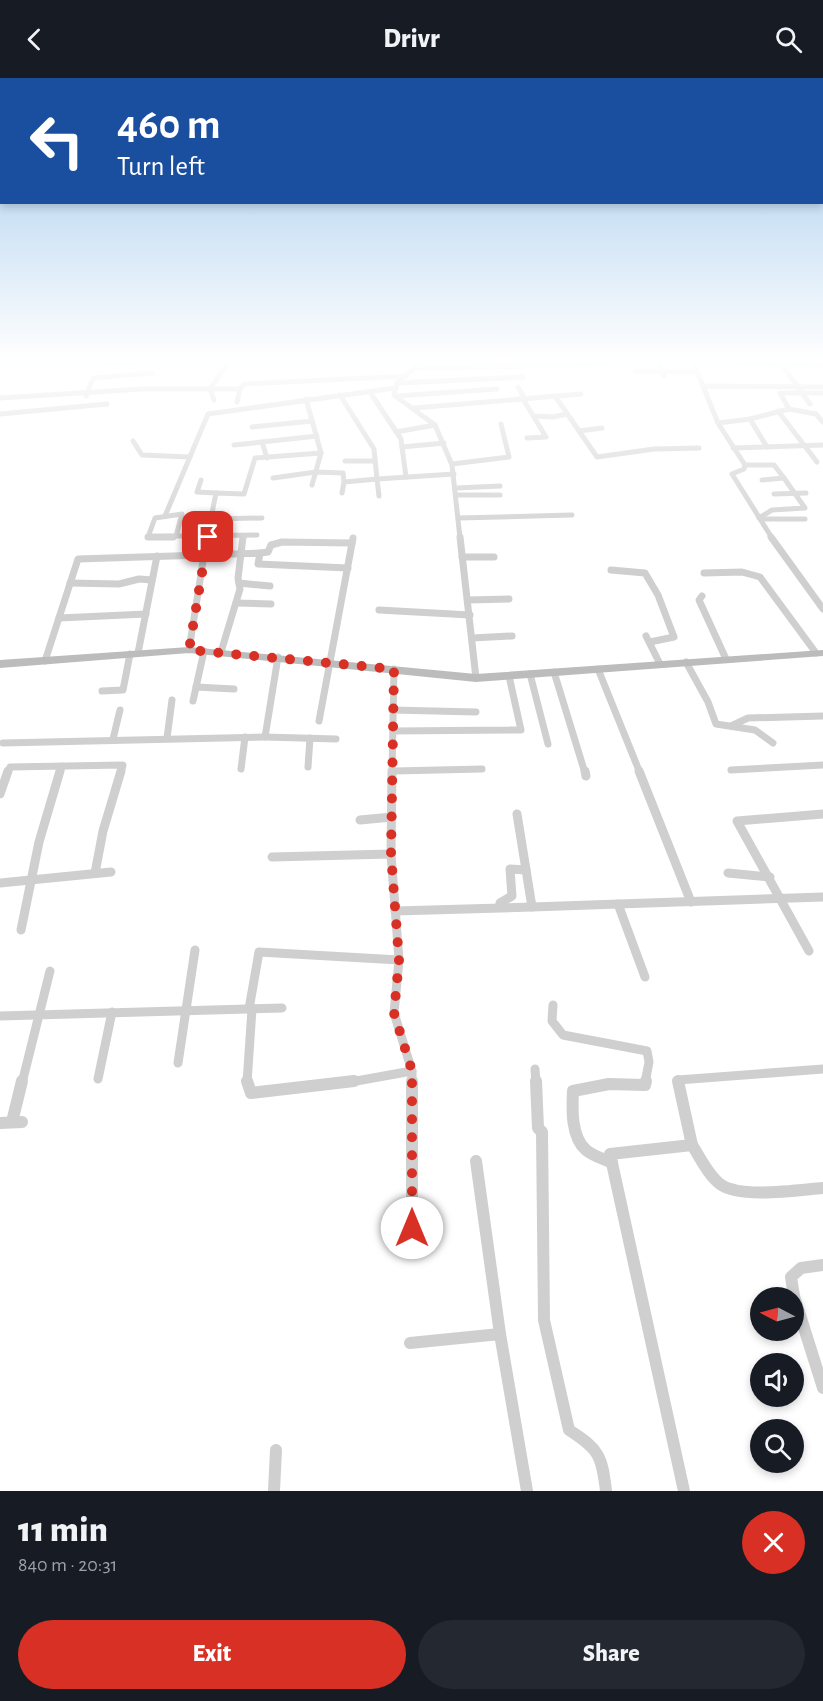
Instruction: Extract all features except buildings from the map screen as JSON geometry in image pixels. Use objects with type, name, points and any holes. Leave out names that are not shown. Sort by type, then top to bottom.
[{"type":"street","points":[[165,516],[204,425]]},
{"type":"street","points":[[252,427],[273,425]]},
{"type":"street","points":[[312,485],[321,453],[313,425]]},
{"type":"street","points":[[359,425],[374,449],[379,496]]},
{"type":"street","points":[[391,425],[402,447],[405,477]]},
{"type":"street","points":[[396,432],[435,425],[452,464],[458,495],[458,518],[476,678]]},
{"type":"street","points":[[452,464],[509,457],[501,425]]},
{"type":"street","points":[[527,438],[546,437],[539,425]]},
{"type":"street","points":[[575,425],[597,458],[654,449],[699,448]]},
{"type":"street","points":[[719,425],[745,465]]},
{"type":"street","points":[[754,425],[767,447]]},
{"type":"street","points":[[788,425],[817,462]]},
{"type":"street","points":[[579,431],[602,428]]},
{"type":"street","points":[[234,446],[317,436]]},
{"type":"street","points":[[133,441],[142,455],[190,458]]},
{"type":"street","points":[[262,442],[267,458]]},
{"type":"street","points":[[402,447],[444,444]]},
{"type":"street","points":[[733,448],[823,445]]},
{"type":"street","points":[[201,480],[197,492],[244,495],[255,458],[321,453]]},
{"type":"street","points":[[345,462],[375,460]]},
{"type":"street","points":[[745,465],[774,465],[805,508],[772,510],[760,519]]},
{"type":"street","points":[[745,465],[744,469],[732,474],[785,559],[823,609]]},
{"type":"street","points":[[273,478],[316,472],[343,473],[342,493]]},
{"type":"street","points":[[344,482],[454,474]]},
{"type":"street","points":[[762,480],[784,478]]},
{"type":"street","points":[[456,488],[500,486]]},
{"type":"street","points":[[189,650],[216,493]]},
{"type":"street","points":[[774,494],[806,493]]},
{"type":"street","points":[[458,495],[500,495]]},
{"type":"street","points":[[176,538],[182,514],[155,518],[148,537],[176,538],[257,535]]},
{"type":"street","points":[[458,518],[572,515]]},
{"type":"street","points":[[211,519],[262,518]]},
{"type":"street","points":[[760,519],[805,519]]},
{"type":"street","points":[[220,652],[236,603],[243,536]]},
{"type":"street","points":[[45,661],[78,559],[260,553],[268,552],[271,545],[282,542],[352,541],[332,663],[319,722]]},
{"type":"street","points":[[260,553],[258,564],[348,568]]},
{"type":"street","points":[[102,691],[123,690],[146,614],[157,556]]},
{"type":"street","points":[[462,557],[494,557]]},
{"type":"street","points":[[611,570],[645,573],[658,595],[674,637],[648,639],[660,664]]},
{"type":"street","points":[[704,573],[742,572],[760,578],[820,653]]},
{"type":"street","points":[[70,583],[119,584],[139,579],[153,580]]},
{"type":"street","points":[[239,583],[270,586]]},
{"type":"street","points":[[702,596],[699,600],[726,659]]},
{"type":"street","points":[[468,600],[509,599]]},
{"type":"street","points":[[236,603],[272,604]]},
{"type":"street","points":[[379,610],[470,615]]},
{"type":"street","points":[[59,618],[146,614]]},
{"type":"street","points":[[472,638],[512,636]]},
{"type":"street","points":[[0,664],[189,650],[476,678],[820,653]]},
{"type":"street","points":[[193,701],[204,651]]},
{"type":"street","points":[[265,737],[278,657]]},
{"type":"street","points":[[686,662],[708,702],[716,724],[755,730],[773,743]]},
{"type":"street","points":[[394,669],[391,854],[399,960],[394,1013],[412,1071],[412,1228]]},
{"type":"street","points":[[598,669],[691,902]]},
{"type":"street","points":[[554,672],[586,776]]},
{"type":"street","points":[[530,674],[548,744]]},
{"type":"street","points":[[393,731],[521,730],[509,675]]},
{"type":"street","points":[[196,687],[234,689]]},
{"type":"street","points":[[167,738],[172,700]]},
{"type":"street","points":[[113,739],[120,710]]},
{"type":"street","points":[[392,710],[476,712]]},
{"type":"street","points":[[730,726],[748,718],[823,716]]},
{"type":"street","points":[[241,769],[245,737]]},
{"type":"street","points":[[3,743],[245,737],[336,740]]},
{"type":"street","points":[[308,767],[310,738]]},
{"type":"street","points":[[0,767],[123,765],[103,831],[95,873]]},
{"type":"street","points":[[730,770],[823,765]]},
{"type":"street","points":[[21,930],[39,842],[62,766]]},
{"type":"street","points":[[0,794],[10,767]]},
{"type":"street","points":[[394,771],[482,769]]},
{"type":"street","points":[[517,814],[532,908]]},
{"type":"street","points":[[809,951],[782,898],[737,820],[823,814]]},
{"type":"street","points":[[360,820],[392,817]]},
{"type":"street","points":[[272,856],[391,854]]},
{"type":"street","points":[[500,903],[512,896],[510,869],[526,870]]},
{"type":"street","points":[[0,883],[111,872]]},
{"type":"street","points":[[728,873],[770,877]]},
{"type":"street","points":[[396,911],[823,897]]},
{"type":"street","points":[[618,904],[645,977]]},
{"type":"street","points":[[178,1063],[195,950]]},
{"type":"street","points":[[399,960],[259,952],[250,1009],[248,1085],[251,1093],[328,1086],[412,1071]]},
{"type":"street","points":[[11,1122],[50,970]]},
{"type":"street","points":[[553,1005],[552,1021],[563,1035],[647,1051],[649,1062],[645,1084],[609,1084],[573,1091],[578,1136],[586,1150],[612,1163]]},
{"type":"street","points":[[0,1017],[282,1008]]},
{"type":"street","points":[[98,1079],[112,1012]]},
{"type":"street","points":[[535,1069],[538,1128],[542,1132],[544,1320],[569,1430],[591,1444],[603,1467],[606,1491]]},
{"type":"street","points":[[823,1069],[678,1080],[692,1145],[718,1183],[726,1188],[757,1192],[823,1188]]},
{"type":"street","points":[[684,1491],[610,1154],[692,1145]]},
{"type":"street","points":[[476,1161],[500,1334],[527,1491]]},
{"type":"street","points":[[823,1265],[801,1268],[791,1277],[794,1296],[821,1372],[823,1388]]},
{"type":"street","points":[[410,1343],[500,1334]]},
{"type":"street","points":[[274,1491],[276,1450]]},
{"type":"route","points":[[208,537],[189,650],[394,669],[391,854],[399,960],[394,1013],[412,1071],[412,1228]]}]
